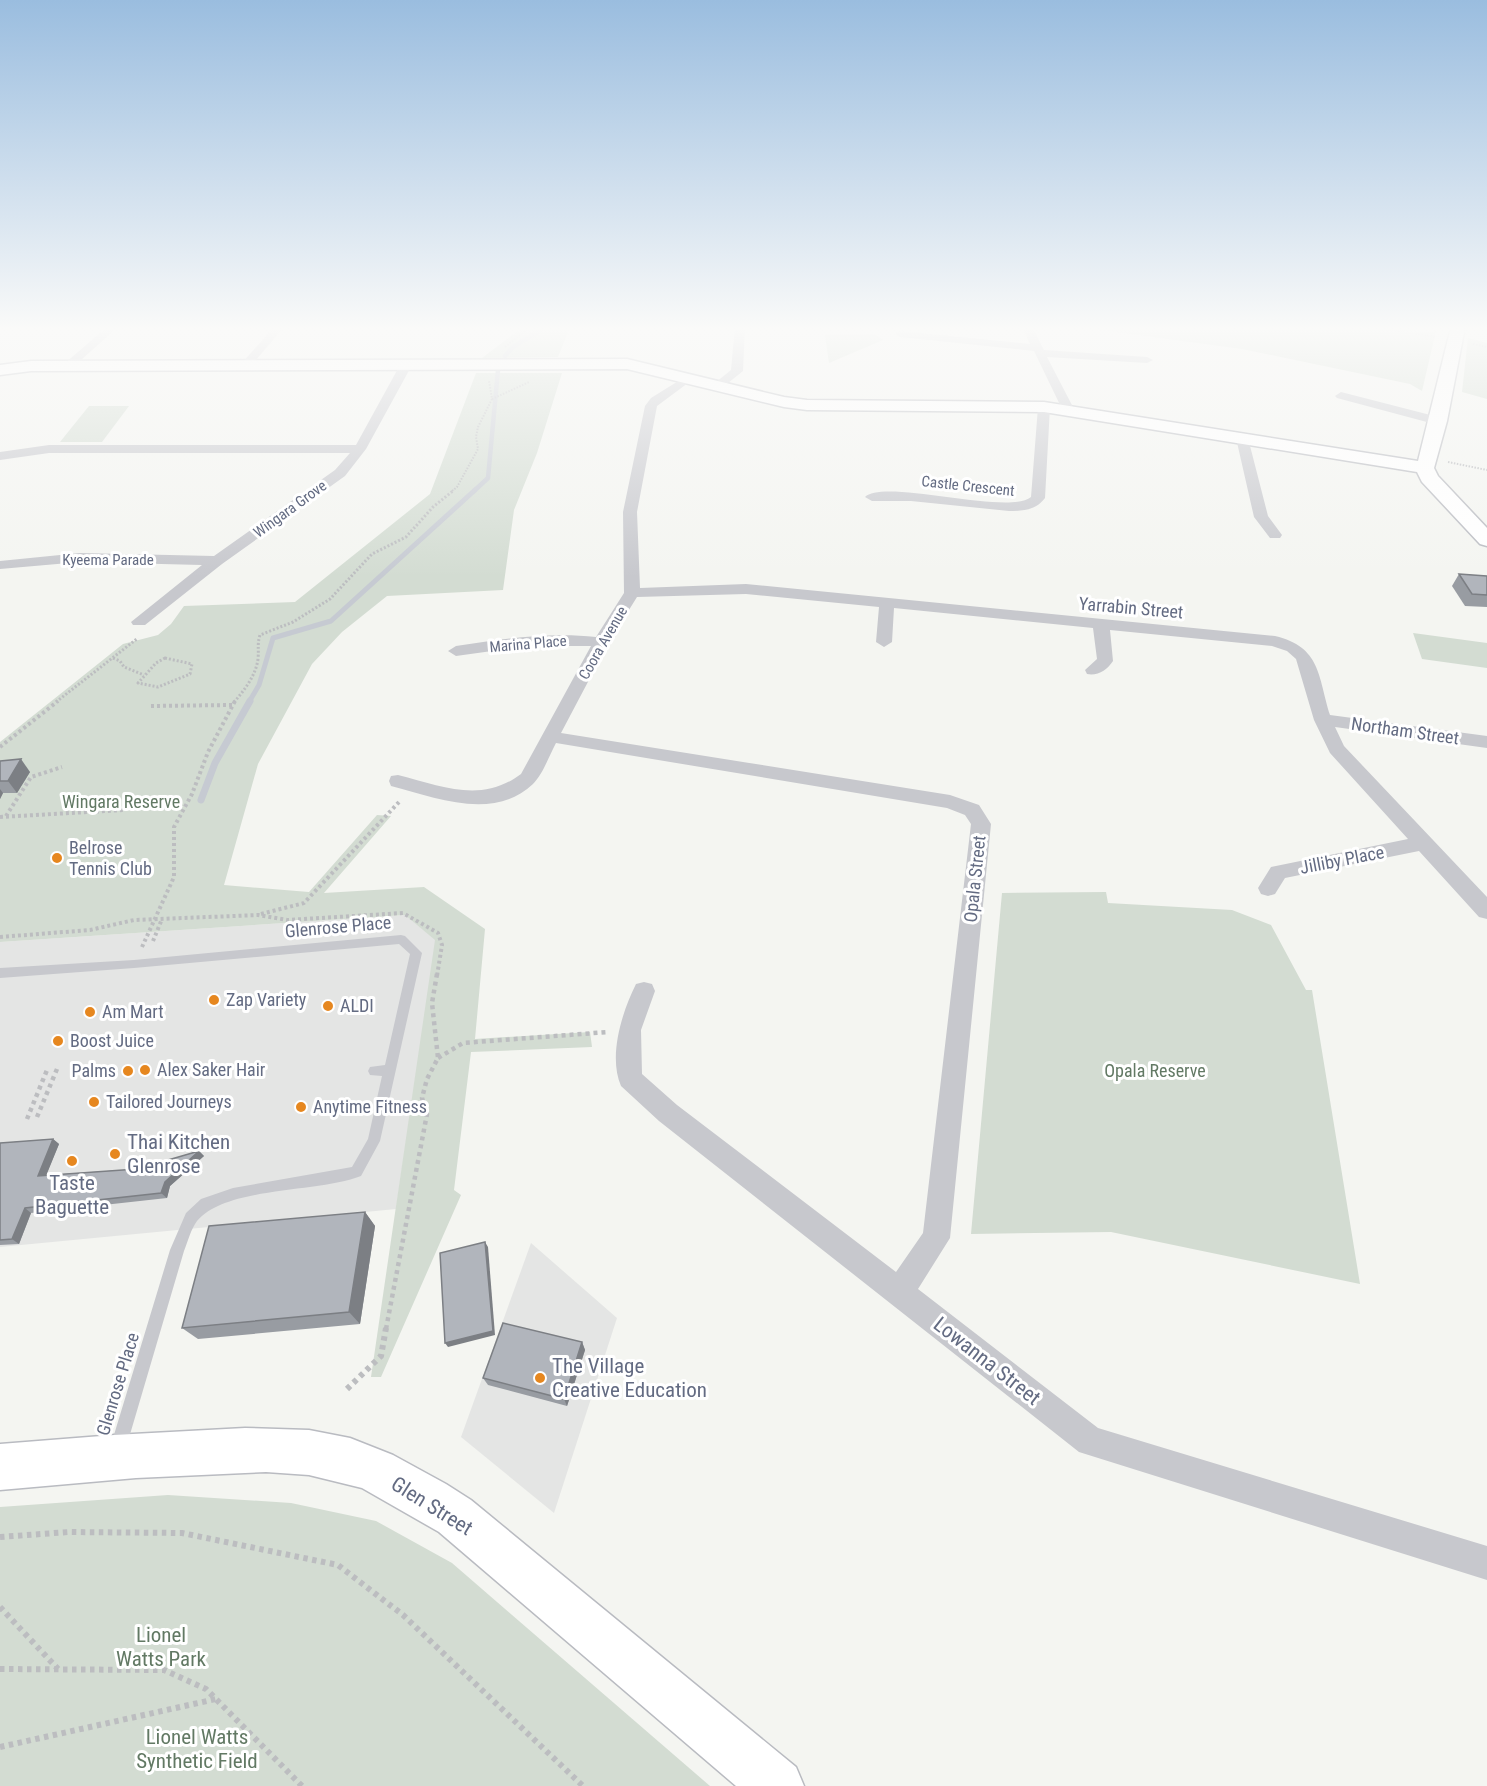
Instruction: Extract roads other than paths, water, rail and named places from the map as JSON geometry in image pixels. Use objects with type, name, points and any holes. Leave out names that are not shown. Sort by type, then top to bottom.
[{"type":"street","name":"Wingara Grove","points":[[139,622],[217,561],[340,473],[360,449],[381,410]]},
{"type":"street","name":"Coora Avenue","points":[[398,781],[462,796],[502,796],[517,789],[528,778],[601,642],[632,593],[630,512],[650,410]]},
{"type":"street","name":"Castle Crescent","points":[[872,496],[911,496],[1009,507],[1024,507],[1035,503],[1038,498],[1044,410]]},
{"type":"street","points":[[1076,410],[1425,468]]},
{"type":"street","points":[[1397,410],[1438,421]]},
{"type":"street","points":[[1440,410],[1425,468],[1429,478],[1487,540]]},
{"type":"street","points":[[1242,438],[1261,517],[1275,535]]},
{"type":"street","points":[[0,456],[49,449],[360,449]]},
{"type":"street","name":"Kyeema Parade","points":[[0,565],[89,558],[217,561]]},
{"type":"street","name":"Yarrabin Street","points":[[632,593],[746,590],[1275,641],[1293,648],[1304,657],[1323,720],[1336,749],[1487,911]]},
{"type":"street","points":[[884,642],[887,603]]},
{"type":"street","points":[[1093,670],[1105,661],[1101,625]]},
{"type":"street","name":"Marina Place","points":[[456,651],[523,642],[584,640],[601,642]]},
{"type":"street","name":"Northam Street","points":[[1323,720],[1487,742]]},
{"type":"street","name":"Opala Street","points":[[552,737],[950,802],[972,810],[977,817],[981,824],[936,1238],[899,1293]]},
{"type":"street","name":"Jilliby Place","points":[[1268,888],[1278,872],[1423,843]]},
{"type":"street","name":"Lowanna Street","points":[[644,991],[629,1030],[630,1078],[668,1113],[1090,1440],[1487,1563]]},
{"type":"street","name":"Glen Street","points":[[0,1467],[116,1456],[243,1449],[296,1452],[350,1461],[413,1489],[455,1516],[777,1786]]},
{"type":"lane","name":"Glenrose Place","points":[[0,973],[134,964],[401,939],[416,953],[374,1141],[357,1172],[233,1194],[206,1204],[191,1218],[177,1250],[116,1456]]},
{"type":"lane","points":[[374,1071],[390,1070]]},
{"type":"waterway","points":[[474,491],[488,478],[494,410]]},
{"type":"waterway","points":[[249,702],[259,685],[273,638],[331,621],[475,490]]},
{"type":"waterway","points":[[201,800],[215,763],[250,701]]},
{"type":"place","name":"Belrose Tennis Club","points":[[57,858]]},
{"type":"place","name":"Zap Variety","points":[[214,1000]]},
{"type":"place","name":"ALDI","points":[[328,1006]]},
{"type":"place","name":"Am Mart","points":[[90,1012]]},
{"type":"place","name":"Boost Juice","points":[[58,1041]]},
{"type":"place","name":"Alex Saker Hair","points":[[145,1070]]},
{"type":"place","name":"Palms","points":[[128,1071]]},
{"type":"place","name":"Tailored Journeys","points":[[94,1102]]},
{"type":"place","name":"Anytime Fitness","points":[[301,1107]]},
{"type":"place","name":"Thai Kitchen Glenrose","points":[[115,1154]]},
{"type":"place","name":"Taste Baguette","points":[[72,1161]]},
{"type":"place","name":"The Village Creative Education","points":[[540,1378]]},
{"type":"park label","name":"Wingara Reserve","points":[[121,802]]},
{"type":"park label","name":"Opala Reserve","points":[[1155,1071]]},
{"type":"park label","name":"Lionel Watts Park","points":[[161,1647]]},
{"type":"park label","name":"Lionel Watts Synthetic Field","points":[[197,1749]]}]
